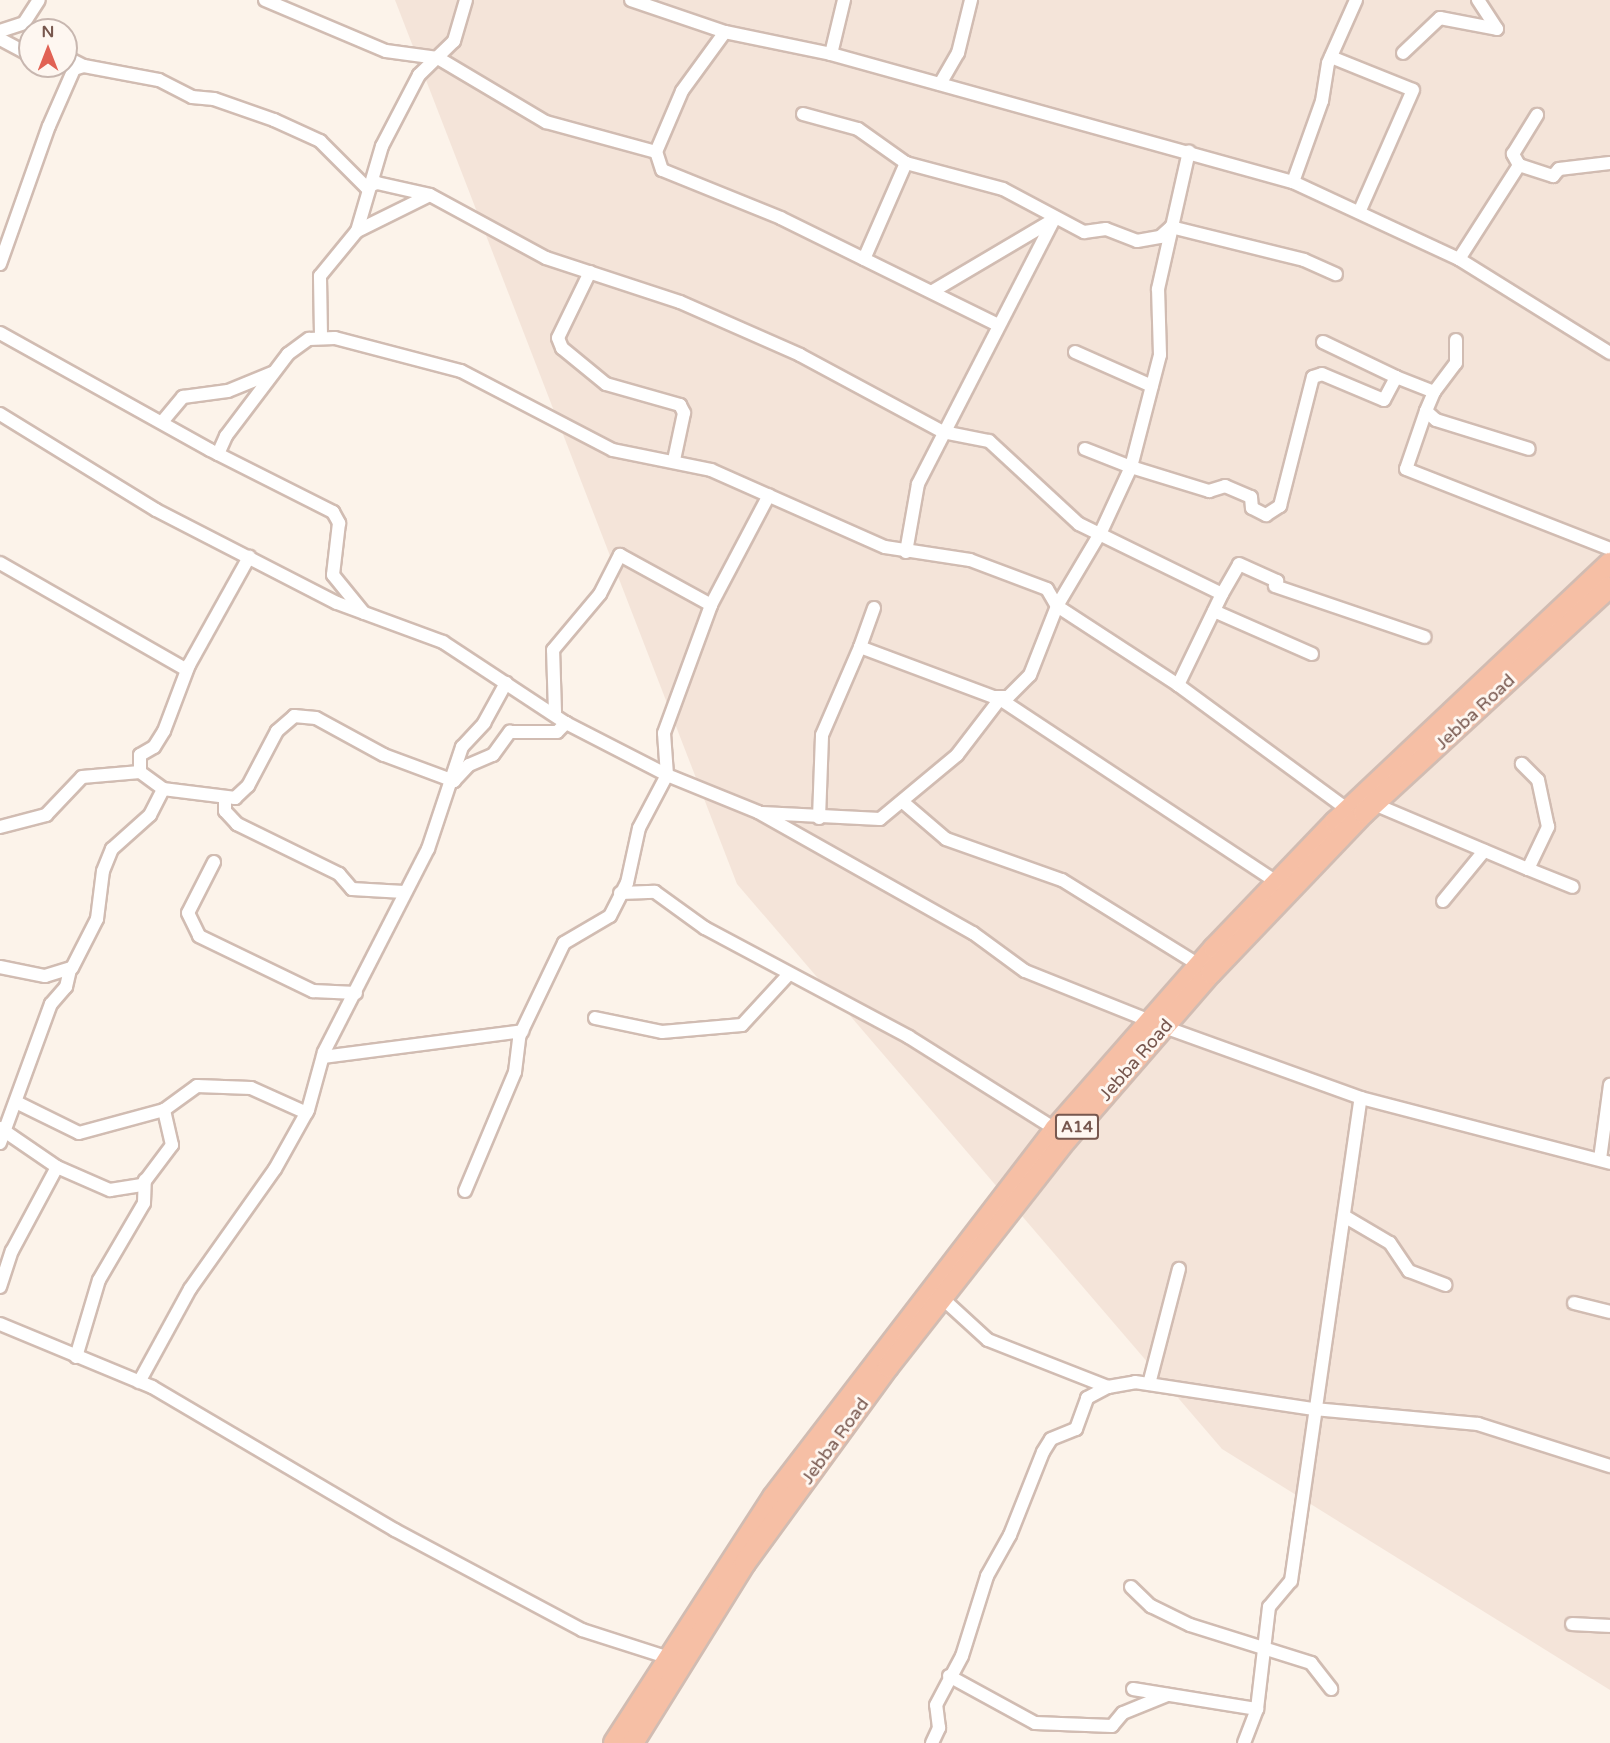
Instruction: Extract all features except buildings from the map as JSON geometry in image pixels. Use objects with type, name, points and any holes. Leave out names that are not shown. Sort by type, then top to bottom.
[{"type":"highway","points":[[614,1743],[666,1657],[832,1415],[1055,1129],[1157,1024],[1199,965],[1347,809],[1610,563]]},
{"type":"highway","name":"Jebba Road","points":[[633,1743],[745,1563],[942,1299],[1157,1024],[1374,804],[1610,587]]},
{"type":"street","points":[[0,31],[24,24],[39,0]]},
{"type":"street","points":[[265,0],[386,51],[438,58],[546,122],[656,152]]},
{"type":"street","points":[[357,231],[366,187],[419,75],[454,41],[466,0]]},
{"type":"street","points":[[631,0],[663,5],[724,32],[831,54],[1189,151],[1293,182],[1360,210],[1459,259],[1610,353]]},
{"type":"street","points":[[831,54],[844,0]]},
{"type":"street","points":[[940,84],[958,53],[971,0]]},
{"type":"street","points":[[1293,182],[1331,57],[1356,0]]},
{"type":"street","points":[[1403,53],[1440,18],[1497,29],[1478,0]]},
{"type":"street","points":[[724,32],[682,91],[656,152],[662,170],[674,179],[752,205],[933,291],[998,325]]},
{"type":"street","points":[[0,39],[18,49]]},
{"type":"street","points":[[1331,57],[1413,90],[1360,210]]},
{"type":"street","points":[[78,63],[159,80],[192,97],[214,99],[274,120],[320,141],[366,187]]},
{"type":"street","points":[[0,264],[49,126],[74,69],[84,66]]},
{"type":"street","points":[[803,114],[858,129],[906,164],[1003,189],[1054,219],[1084,232],[1106,229],[1137,241],[1160,237],[1171,227]]},
{"type":"street","points":[[1537,115],[1513,154],[1519,165],[1553,176],[1559,169],[1610,163]]},
{"type":"street","points":[[758,812],[819,818],[880,819],[904,803],[957,755],[1000,699],[1029,675],[1057,606],[1101,532],[1131,467],[1161,355],[1158,289],[1189,151]]},
{"type":"street","points":[[864,259],[906,164]]},
{"type":"street","points":[[1459,259],[1519,165]]},
{"type":"street","points":[[366,187],[377,183],[430,195],[546,258],[680,302],[800,356],[943,432],[989,441],[1079,524],[1101,532],[1222,594]]},
{"type":"street","points":[[321,335],[320,276],[357,231],[430,195]]},
{"type":"street","points":[[933,291],[1054,219]]},
{"type":"street","points":[[906,552],[918,484],[1054,219]]},
{"type":"street","points":[[1171,227],[1304,260],[1336,274]]},
{"type":"street","points":[[590,272],[558,338],[562,348],[606,384],[680,405],[684,413],[674,460]]},
{"type":"street","points":[[0,333],[218,454],[338,517],[333,575],[365,614]]},
{"type":"street","points":[[218,454],[296,345],[321,335],[461,370],[613,450],[674,460],[769,495],[860,537],[906,552],[970,560],[1012,573],[1047,589],[1057,606],[1178,685],[1347,809]]},
{"type":"street","points":[[1456,340],[1456,363],[1434,392],[1406,469],[1610,549]]},
{"type":"street","points":[[1323,342],[1434,392]]},
{"type":"street","points":[[1076,352],[1152,386]]},
{"type":"street","points":[[162,422],[183,397],[228,391],[276,371]]},
{"type":"street","points":[[1085,448],[1131,467],[1209,491],[1225,486],[1251,497],[1252,508],[1266,515],[1280,506],[1313,377],[1322,374],[1384,400],[1396,376]]},
{"type":"street","points":[[1426,411],[1436,420],[1529,449]]},
{"type":"street","points":[[0,414],[156,510],[365,614],[443,642],[555,712],[566,723],[667,775],[758,812],[973,933],[1025,971],[1157,1024],[1360,1098],[1605,1161],[1610,1085]]},
{"type":"street","points":[[465,1191],[515,1072],[522,1031],[564,943],[610,916],[635,862],[639,828],[667,775],[664,733],[711,604],[769,495]]},
{"type":"street","points":[[555,712],[553,650],[600,594],[620,555],[711,604]]},
{"type":"street","points":[[140,772],[140,755],[154,747],[164,731],[187,670],[249,557]]},
{"type":"street","points":[[0,563],[187,670]]},
{"type":"street","points":[[1178,685],[1239,564],[1277,581],[1275,586],[1425,637]]},
{"type":"street","points":[[819,818],[822,735],[860,648],[873,608]]},
{"type":"street","points":[[1214,611],[1312,654]]},
{"type":"street","points":[[860,648],[1000,699],[1277,882]]},
{"type":"street","points":[[139,1382],[190,1289],[275,1169],[307,1113],[322,1057],[356,993],[404,892],[428,849],[454,781],[462,747],[484,723],[506,683]]},
{"type":"street","points":[[0,827],[46,815],[82,777],[140,772],[163,789],[225,801],[248,786],[277,731],[294,716],[316,718],[384,755],[454,781]]},
{"type":"street","points":[[454,781],[469,765],[493,755],[510,732],[557,732],[566,723]]},
{"type":"street","points":[[1522,764],[1538,780],[1548,827],[1528,869]]},
{"type":"street","points":[[0,1143],[51,1004],[66,987],[70,969],[98,919],[112,849],[150,815],[163,789]]},
{"type":"street","points":[[225,801],[225,810],[237,824],[339,874],[352,889],[404,892]]},
{"type":"street","points":[[904,803],[946,839],[1062,880],[1199,965]]},
{"type":"street","points":[[1374,804],[1573,887]]},
{"type":"street","points":[[1443,901],[1484,851]]},
{"type":"street","points":[[214,862],[188,913],[199,936],[314,991],[356,993]]},
{"type":"street","points":[[620,893],[655,892],[705,928],[789,975],[909,1037],[1055,1129]]},
{"type":"street","points":[[0,967],[45,976],[70,969]]},
{"type":"street","points":[[595,1018],[662,1032],[742,1025],[789,975]]},
{"type":"street","points":[[322,1057],[522,1031]]},
{"type":"street","points":[[16,1102],[79,1133],[164,1110],[197,1086],[251,1088],[307,1113]]},
{"type":"street","points":[[1244,1743],[1257,1709],[1269,1607],[1291,1581],[1360,1098]]},
{"type":"street","points":[[76,1357],[99,1280],[144,1203],[145,1180],[172,1145],[164,1110]]},
{"type":"street","points":[[3,1130],[57,1167],[110,1190],[145,1180]]},
{"type":"street","points":[[0,1287],[12,1251],[57,1167]]},
{"type":"street","points":[[1344,1216],[1390,1243],[1409,1271],[1445,1285]]},
{"type":"street","points":[[1149,1384],[1179,1269]]},
{"type":"street","points":[[942,1299],[988,1340],[1108,1386],[1149,1384],[1314,1409],[1478,1425],[1610,1466]]},
{"type":"street","points":[[1574,1303],[1610,1312]]},
{"type":"street","points":[[0,1324],[139,1382],[419,1544],[582,1630],[666,1657]]},
{"type":"street","points":[[932,1743],[939,1728],[936,1706],[949,1676],[962,1656],[987,1576],[1010,1535],[1043,1452],[1051,1439],[1076,1429],[1087,1398],[1108,1386]]},
{"type":"street","points":[[1131,1587],[1151,1606],[1190,1625],[1263,1646],[1311,1663],[1331,1689]]},
{"type":"street","points":[[1572,1624],[1610,1626]]},
{"type":"street","points":[[949,1676],[1035,1723],[1112,1726],[1123,1713],[1167,1695]]},
{"type":"street","points":[[1133,1689],[1257,1709]]},
{"type":"shaded area","points":[[395,0],[1610,0],[1610,1690],[1222,1449],[737,884]]}]
